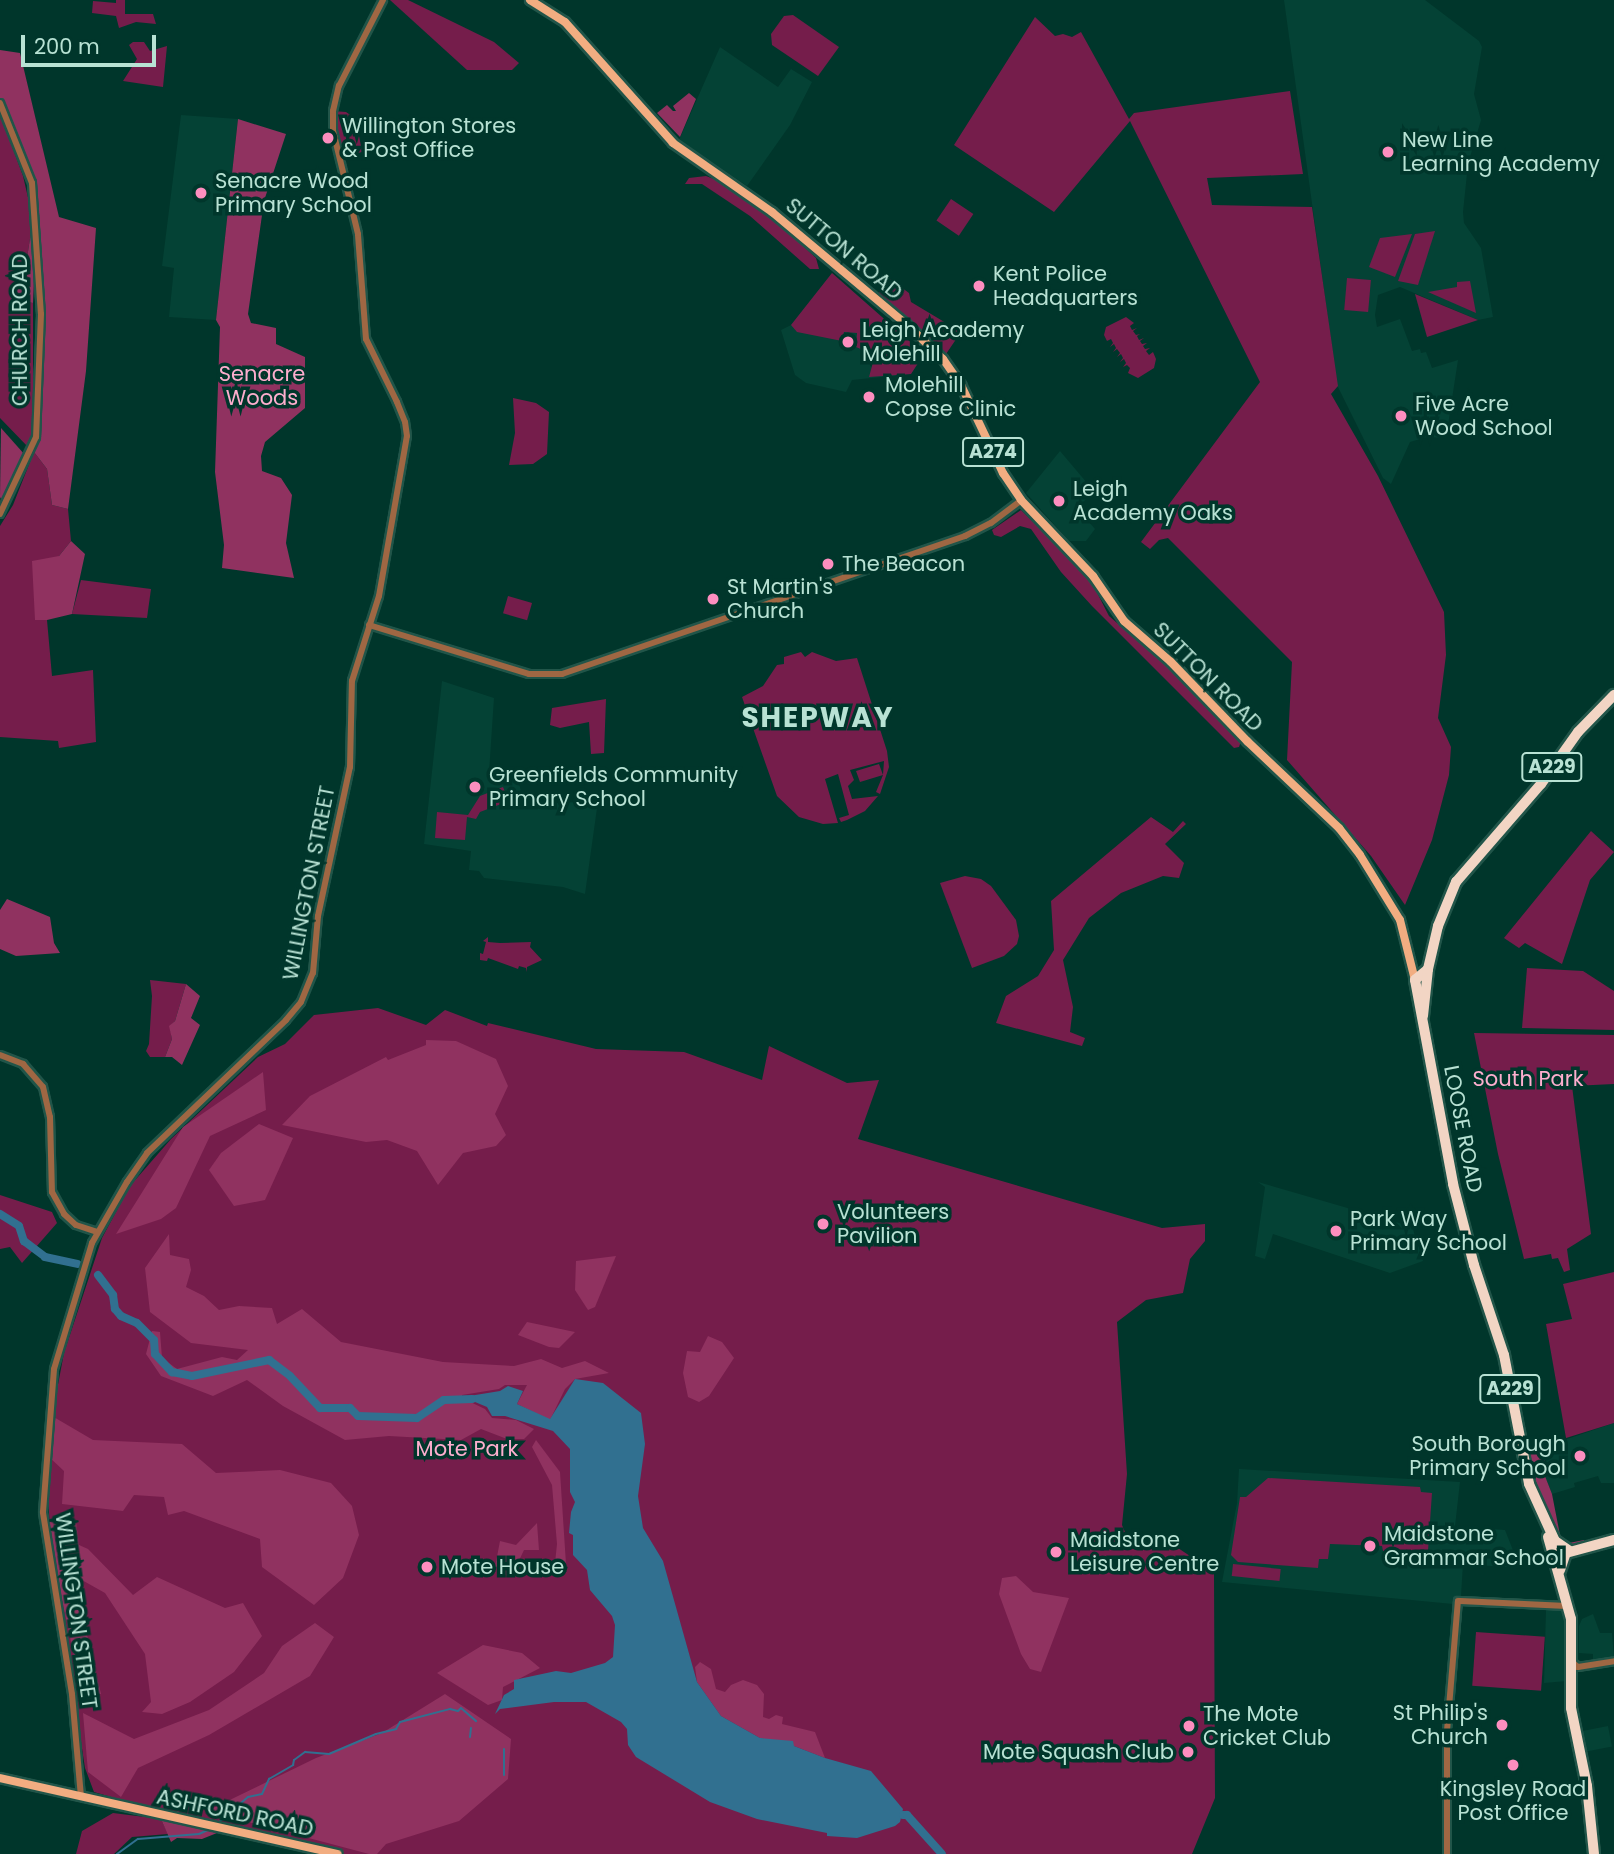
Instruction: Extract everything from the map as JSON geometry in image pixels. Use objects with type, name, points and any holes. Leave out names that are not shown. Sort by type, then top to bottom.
[{"type":"highway","name":"LOOSE ROAD","points":[[1423,1021],[1428,968],[1444,906],[1456,882],[1541,784],[1578,732],[1614,695]]},
{"type":"highway","name":"LOOSE ROAD","points":[[1428,968],[1418,979],[1423,1021],[1453,1184],[1474,1265],[1504,1355],[1529,1484],[1546,1527],[1566,1593],[1573,1637],[1570,1661]]},
{"type":"highway","name":"LOOSE ROAD","points":[[1546,1527],[1559,1546],[1570,1551]]},
{"type":"highway","points":[[1560,1570],[1562,1558],[1570,1551],[1614,1540]]},
{"type":"highway","name":"A229","points":[[1570,1661],[1571,1708],[1587,1786],[1594,1854]]},
{"type":"main road","name":"SUTTON ROAD","points":[[530,0],[565,22],[673,143],[772,212],[906,324],[943,359],[961,385],[1003,472],[1021,500],[1093,576],[1124,621],[1171,662],[1247,741],[1339,828],[1392,903],[1425,998]]},
{"type":"main road","name":"ASHFORD ROAD","points":[[0,1778],[338,1854]]},
{"type":"street","name":"WILLINGTON STREET","points":[[81,1797],[72,1694],[46,1537],[43,1486],[54,1368],[97,1232],[147,1153],[285,1020],[305,993],[313,973],[318,916],[350,766],[352,681],[379,596],[407,436],[397,401],[373,360],[366,340],[358,233],[334,146],[333,111],[338,86],[383,0]]},
{"type":"street","name":"CHURCH ROAD","points":[[0,103],[32,183],[41,314],[36,437],[0,514]]},
{"type":"street","points":[[369,625],[528,674],[562,674],[965,536],[991,523],[1021,500]]},
{"type":"street","points":[[0,1055],[23,1064],[43,1087],[49,1100],[52,1192],[64,1214],[76,1225],[97,1232]]},
{"type":"street","points":[[1554,1606],[1566,1593]]},
{"type":"street","points":[[1447,1854],[1447,1729],[1458,1601],[1462,1599],[1569,1606]]},
{"type":"street","points":[[1570,1661],[1578,1667],[1614,1661]]},
{"type":"shaded area","name":"New Line Learning Academy","points":[[1284,0],[1425,0],[1479,41],[1482,47],[1474,94],[1481,120],[1468,164],[1463,212],[1464,223],[1481,248],[1493,317],[1478,320],[1400,287],[1378,295],[1375,315],[1377,327],[1400,319],[1412,351],[1420,349],[1421,353],[1426,352],[1432,368],[1458,360],[1446,438],[1427,437],[1410,442],[1391,484],[1383,478],[1337,385]]},
{"type":"shaded area","points":[[720,47],[778,87],[791,69],[812,82],[790,125],[747,186],[679,140]]},
{"type":"shaded area","name":"Senacre Wood Primary School","points":[[181,115],[238,119],[216,320],[169,317],[174,268],[162,266]]},
{"type":"shaded area","name":"Leigh Academy Molehill","points":[[832,273],[924,354],[911,374],[852,380],[846,392],[806,383],[795,375],[781,330],[791,325]]},
{"type":"shaded area","name":"Leigh Academy Oaks","points":[[1060,451],[1093,490],[1078,509],[1095,529],[1086,541],[1069,541],[1026,493]]},
{"type":"shaded area","name":"Greenfields Community Primary School","points":[[442,681],[494,698],[489,773],[518,778],[522,797],[537,804],[598,801],[585,894],[563,887],[484,878],[479,871],[469,870],[471,851],[424,844]]},
{"type":"shaded area","name":"Park Way Primary School","points":[[1258,1182],[1413,1227],[1423,1261],[1390,1273],[1273,1234],[1265,1259],[1255,1256],[1265,1187]]},
{"type":"shaded area","name":"South Borough Primary School","points":[[1614,1423],[1614,1483],[1601,1483],[1598,1476],[1574,1483],[1575,1487],[1552,1494],[1543,1472],[1535,1470],[1534,1467],[1546,1462],[1544,1447]]},
{"type":"shaded area","name":"Maidstone Grammar School","points":[[1239,1469],[1460,1482],[1455,1526],[1505,1530],[1520,1568],[1463,1564],[1461,1596],[1455,1597],[1453,1604],[1222,1582],[1237,1503]]},
{"type":"shaded area","points":[[1546,1610],[1561,1611],[1569,1619],[1567,1681],[1544,1683]]},
{"type":"shaded area","points":[[1593,1614],[1600,1633],[1612,1633],[1614,1658],[1593,1665],[1593,1654],[1579,1653],[1579,1626],[1582,1619]]},
{"type":"shaded area","points":[[1608,1726],[1612,1747],[1583,1752],[1579,1732]]},
{"type":"green space","points":[[116,0],[125,0],[125,14],[153,14],[156,24],[136,22],[119,28],[116,16],[92,13],[93,1],[116,3]]},
{"type":"green space","points":[[390,0],[408,0],[494,42],[519,63],[512,70],[467,70]]},
{"type":"green space","points":[[793,15],[839,47],[818,76],[772,45],[771,34],[784,16]]},
{"type":"green space","points":[[1035,17],[1055,36],[1063,34],[1072,37],[1081,32],[1129,119],[1134,113],[1290,91],[1303,174],[1207,178],[1212,205],[1312,207],[1338,386],[1331,394],[1378,476],[1444,612],[1446,655],[1438,718],[1451,747],[1449,775],[1432,840],[1405,905],[1371,856],[1287,760],[1292,662],[1168,538],[1159,540],[1150,549],[1141,542],[1260,382],[1130,121],[1054,212],[954,145]]},
{"type":"green space","points":[[133,42],[144,42],[150,51],[167,46],[163,87],[123,81],[137,59],[129,45]]},
{"type":"green space","points":[[0,50],[20,53],[59,217],[96,228],[86,371],[68,509],[52,505],[47,469],[34,452],[39,440],[43,285],[35,186],[0,100]]},
{"type":"green space","points":[[689,93],[696,99],[680,137],[657,113],[667,105],[676,111],[673,106]]},
{"type":"green space","points":[[333,111],[346,112],[356,119],[362,152],[337,158]]},
{"type":"green space","points":[[0,114],[23,176],[33,219],[25,271],[11,299],[33,303],[33,433],[28,447],[0,418]]},
{"type":"green space","name":"Senacre Woods","points":[[238,119],[286,134],[264,201],[248,314],[251,323],[276,328],[276,344],[305,357],[305,408],[265,442],[261,456],[262,471],[281,478],[292,495],[286,543],[294,578],[222,568],[224,545],[215,472],[220,327],[216,320]]},
{"type":"green space","points":[[706,176],[719,181],[774,219],[816,258],[819,269],[810,269],[750,216],[702,184],[685,184],[689,178]]},
{"type":"green space","points":[[951,199],[973,214],[959,236],[936,221]]},
{"type":"green space","points":[[33,219],[33,303],[11,299],[25,271]]},
{"type":"green space","points":[[1435,231],[1418,285],[1398,281],[1415,234]]},
{"type":"green space","points":[[1412,234],[1395,277],[1369,267],[1380,238]]},
{"type":"green space","points":[[832,273],[924,354],[911,374],[869,377],[875,355],[856,347],[857,333],[844,332],[842,341],[797,332],[791,325]]},
{"type":"green space","points":[[1347,278],[1371,280],[1368,312],[1344,310]]},
{"type":"green space","points":[[890,279],[909,293],[911,302],[961,332],[946,354],[942,354],[877,295]]},
{"type":"green space","points":[[1470,281],[1476,313],[1428,292],[1457,287],[1457,282]]},
{"type":"green space","points":[[1415,294],[1478,320],[1427,337]]},
{"type":"green space","points":[[1126,317],[1134,323],[1130,326],[1132,330],[1137,328],[1133,331],[1136,335],[1140,334],[1137,336],[1139,340],[1144,338],[1140,341],[1142,344],[1147,343],[1143,346],[1145,349],[1150,348],[1146,351],[1149,355],[1153,352],[1156,359],[1154,368],[1138,378],[1128,373],[1130,368],[1127,365],[1123,367],[1126,363],[1124,359],[1120,362],[1123,358],[1121,354],[1117,357],[1120,353],[1117,349],[1113,352],[1116,348],[1114,344],[1110,347],[1113,343],[1111,339],[1107,341],[1104,335],[1106,327]]},
{"type":"green space","points":[[513,398],[536,403],[549,412],[547,454],[533,464],[509,465],[515,433]]},
{"type":"green space","points":[[1,428],[25,455],[2,501],[0,497]]},
{"type":"green space","points":[[34,452],[47,469],[52,505],[68,509],[71,541],[59,556],[35,619],[47,620],[52,676],[93,670],[96,742],[59,748],[58,741],[0,737],[0,526],[13,505]]},
{"type":"green space","points":[[1021,510],[1090,579],[1109,616],[1160,660],[1241,741],[1239,747],[1234,748],[1092,606],[1061,572],[1031,529],[1020,526],[1001,537],[994,535],[992,530]]},
{"type":"green space","points":[[71,541],[85,554],[72,614],[35,620],[32,561],[59,556]]},
{"type":"green space","points":[[81,580],[151,589],[147,618],[72,614]]},
{"type":"green space","points":[[508,596],[532,603],[527,620],[503,613]]},
{"type":"green space","points":[[801,652],[805,657],[812,652],[836,661],[857,658],[887,751],[889,767],[880,794],[876,792],[883,775],[884,761],[850,770],[854,780],[848,786],[852,799],[878,796],[865,811],[847,820],[841,822],[839,818],[849,815],[838,774],[825,779],[838,823],[823,824],[799,817],[777,796],[742,697],[763,686],[777,665],[784,664],[784,657]]},
{"type":"green space","points":[[606,699],[604,753],[591,754],[589,722],[560,728],[550,725],[552,708]]},
{"type":"green space","points":[[879,764],[883,775],[860,782],[856,771]]},
{"type":"green space","points":[[503,787],[509,801],[480,812],[476,819],[467,817],[465,840],[435,838],[437,812],[468,815],[480,796]]},
{"type":"green space","points":[[1151,817],[1173,832],[1183,821],[1186,824],[1165,844],[1184,863],[1179,878],[1163,876],[1121,893],[1089,918],[1063,960],[1073,1007],[1070,1032],[1085,1038],[1082,1046],[996,1023],[1006,996],[1038,976],[1054,950],[1051,901]]},
{"type":"green space","points":[[1591,831],[1614,852],[1590,880],[1562,964],[1525,943],[1519,948],[1504,938]]},
{"type":"green space","points":[[965,876],[981,879],[991,886],[1016,920],[1019,936],[1017,944],[1004,956],[972,968],[940,883]]},
{"type":"green space","points":[[7,899],[50,917],[54,943],[60,953],[16,956],[0,949],[0,910]]},
{"type":"green space","points":[[488,937],[488,942],[531,942],[530,947],[542,960],[527,967],[527,972],[526,968],[519,966],[518,969],[488,958],[487,961],[480,960],[480,953],[483,954],[486,942],[483,941]]},
{"type":"green space","points":[[1527,968],[1583,971],[1614,991],[1614,1030],[1522,1028]]},
{"type":"green space","points":[[150,980],[186,984],[175,1021],[170,1026],[172,1039],[165,1057],[150,1057],[146,1051],[149,1044],[152,996]]},
{"type":"green space","points":[[186,984],[200,996],[191,1018],[200,1025],[182,1065],[172,1057],[165,1057],[172,1039],[169,1026],[175,1021]]},
{"type":"green space","name":"Mote Park","points":[[378,1008],[426,1025],[445,1010],[487,1026],[488,1023],[596,1049],[684,1052],[762,1080],[769,1046],[847,1083],[879,1080],[858,1139],[1162,1228],[1205,1224],[1205,1241],[1190,1259],[1183,1293],[1146,1300],[1117,1322],[1127,1474],[1122,1525],[1139,1546],[1155,1549],[1175,1546],[1214,1572],[1215,1798],[1192,1854],[344,1854],[238,1827],[177,1816],[94,1792],[85,1768],[51,1547],[47,1478],[52,1416],[64,1353],[102,1238],[130,1186],[171,1139],[258,1057],[285,1044],[314,1015]]},
{"type":"green space","name":"South Park","points":[[1474,1033],[1614,1035],[1614,1084],[1572,1086],[1591,1234],[1567,1249],[1570,1270],[1564,1272],[1558,1258],[1552,1259],[1551,1254],[1524,1259],[1498,1154]]},
{"type":"green space","points":[[426,1040],[456,1041],[496,1059],[508,1086],[495,1114],[506,1135],[496,1146],[463,1153],[438,1185],[417,1151],[387,1140],[366,1142],[282,1125],[310,1096],[386,1057],[388,1060],[426,1045]]},
{"type":"green space","points":[[263,1072],[266,1110],[210,1136],[176,1208],[161,1219],[116,1234],[183,1127]]},
{"type":"green space","points":[[259,1124],[293,1138],[265,1200],[234,1206],[209,1170],[221,1153]]},
{"type":"green space","points":[[0,1195],[52,1212],[57,1223],[22,1263],[10,1247],[0,1249]]},
{"type":"green space","points":[[169,1234],[170,1255],[189,1259],[191,1270],[186,1287],[204,1296],[219,1310],[239,1306],[272,1308],[277,1324],[302,1309],[341,1342],[443,1362],[514,1366],[541,1359],[562,1368],[585,1361],[609,1373],[575,1379],[565,1389],[550,1420],[517,1404],[527,1385],[505,1385],[499,1389],[462,1395],[462,1398],[485,1409],[492,1418],[516,1420],[534,1429],[524,1439],[507,1439],[481,1429],[461,1440],[389,1436],[345,1440],[283,1406],[247,1380],[213,1396],[161,1376],[146,1354],[152,1331],[160,1332],[162,1358],[177,1369],[222,1357],[237,1360],[248,1350],[191,1343],[150,1312],[145,1268]]},
{"type":"green space","points":[[616,1256],[595,1307],[588,1310],[575,1290],[576,1261]]},
{"type":"green space","points":[[1614,1272],[1614,1423],[1566,1438],[1546,1324],[1572,1319],[1563,1284]]},
{"type":"green space","points":[[527,1322],[575,1332],[559,1348],[549,1347],[518,1335]]},
{"type":"green space","points":[[708,1336],[722,1342],[734,1358],[709,1396],[699,1402],[688,1397],[683,1373],[687,1351],[700,1352]]},
{"type":"green space","points":[[52,1416],[93,1440],[182,1444],[216,1473],[280,1470],[331,1483],[352,1506],[359,1535],[343,1578],[314,1605],[262,1567],[260,1539],[184,1511],[168,1515],[164,1497],[134,1495],[123,1511],[62,1504],[64,1471],[48,1456]]},
{"type":"green space","points":[[536,1440],[560,1472],[566,1564],[555,1563],[557,1544],[552,1485],[532,1447]]},
{"type":"green space","points":[[1544,1449],[1545,1465],[1534,1467],[1535,1470],[1543,1471],[1552,1494],[1560,1535],[1569,1543],[1584,1540],[1585,1543],[1571,1547],[1559,1540],[1553,1528],[1539,1493],[1528,1451]]},
{"type":"green space","points":[[1268,1478],[1420,1487],[1421,1492],[1432,1493],[1428,1551],[1424,1550],[1423,1554],[1383,1551],[1382,1546],[1330,1544],[1328,1559],[1319,1559],[1318,1568],[1238,1562],[1231,1555],[1240,1497],[1246,1497]]},
{"type":"green space","points":[[49,1522],[76,1522],[79,1545],[88,1549],[133,1595],[157,1577],[225,1608],[243,1603],[262,1636],[234,1672],[190,1702],[162,1714],[142,1712],[151,1702],[145,1654],[105,1593],[73,1575],[101,1694],[82,1694],[50,1543]]},
{"type":"green space","points":[[537,1523],[539,1550],[524,1550],[514,1571],[507,1576],[495,1567],[500,1541],[516,1545]]},
{"type":"green space","points":[[1233,1564],[1281,1569],[1279,1581],[1232,1576]]},
{"type":"green space","points":[[1016,1576],[1033,1592],[1069,1598],[1041,1672],[1030,1669],[1021,1654],[999,1594],[1002,1578]]},
{"type":"green space","points":[[315,1623],[334,1637],[310,1676],[209,1735],[138,1768],[121,1797],[88,1772],[83,1713],[134,1739],[209,1710],[264,1673],[282,1646]]},
{"type":"green space","points":[[1476,1632],[1545,1637],[1541,1691],[1472,1686]]},
{"type":"green space","points":[[483,1645],[522,1653],[540,1668],[503,1687],[502,1700],[488,1705],[437,1673]]},
{"type":"green space","points":[[700,1662],[711,1669],[716,1689],[725,1692],[731,1685],[743,1680],[757,1685],[764,1694],[763,1717],[783,1717],[782,1724],[815,1732],[825,1758],[794,1746],[760,1738],[721,1716],[697,1682],[695,1667]]},
{"type":"green space","points":[[445,1694],[511,1739],[508,1779],[459,1821],[386,1844],[377,1854],[369,1854],[207,1811],[316,1758],[382,1733]]},
{"type":"green space","points":[[113,1813],[161,1819],[168,1834],[132,1837],[114,1854],[76,1854],[82,1831]]},
{"type":"green space","points":[[161,1819],[217,1833],[202,1839],[177,1838],[171,1842]]},
{"type":"water","points":[[575,1379],[603,1383],[641,1413],[645,1444],[638,1496],[643,1528],[663,1561],[697,1682],[721,1716],[760,1738],[793,1741],[794,1746],[825,1758],[871,1771],[903,1809],[900,1822],[895,1826],[857,1838],[827,1836],[827,1833],[757,1819],[710,1802],[636,1757],[628,1745],[627,1729],[621,1722],[586,1702],[554,1702],[500,1709],[495,1714],[504,1695],[514,1689],[514,1680],[556,1671],[571,1673],[605,1663],[613,1657],[615,1625],[612,1616],[590,1590],[587,1570],[573,1555],[573,1535],[569,1533],[575,1502],[570,1492],[570,1449],[553,1431],[505,1416],[492,1416],[487,1407],[463,1397],[500,1391],[508,1386],[523,1391],[517,1404],[550,1419]]},
{"type":"waterway","points":[[0,1214],[19,1226],[24,1241],[45,1257],[77,1264]]},
{"type":"waterway","points":[[98,1275],[113,1295],[115,1309],[121,1316],[137,1323],[154,1340],[155,1354],[172,1372],[192,1376],[269,1360],[290,1376],[320,1408],[350,1408],[358,1416],[417,1418],[444,1400],[472,1399]]},
{"type":"waterway","points":[[218,1823],[248,1797],[262,1794],[269,1779],[293,1765],[294,1760],[305,1752],[329,1754],[376,1734],[396,1729],[400,1722],[450,1709],[458,1711],[461,1708],[476,1721]]},
{"type":"waterway","points":[[470,1737],[471,1728]]},
{"type":"waterway","points":[[504,1749],[504,1775]]},
{"type":"waterway","points":[[903,1815],[907,1815],[942,1854]]},
{"type":"waterway","points":[[117,1854],[138,1839],[199,1834],[210,1829]]},
{"type":"place","name":"Willington Stores & Post Office","points":[[328,138]]},
{"type":"place","name":"New Line Learning Academy","points":[[1388,152]]},
{"type":"place","name":"Senacre Wood Primary School","points":[[201,193]]},
{"type":"place","name":"Kent Police Headquarters","points":[[979,286]]},
{"type":"place","name":"Leigh Academy Molehill","points":[[848,342]]},
{"type":"place","name":"Molehill Copse Clinic","points":[[869,397]]},
{"type":"place","name":"Five Acre Wood School","points":[[1401,416]]},
{"type":"place","name":"Leigh Academy Oaks","points":[[1059,501]]},
{"type":"place","name":"The Beacon","points":[[828,564]]},
{"type":"place","name":"St Martin's Church","points":[[713,599]]},
{"type":"place","name":"Greenfields Community Primary School","points":[[475,787]]},
{"type":"place","name":"Volunteers Pavilion","points":[[823,1224]]},
{"type":"place","name":"Park Way Primary School","points":[[1336,1231]]},
{"type":"place","name":"South Borough Primary School","points":[[1580,1456]]},
{"type":"place","name":"Maidstone Grammar School","points":[[1370,1546]]},
{"type":"place","name":"Maidstone Leisure Centre","points":[[1056,1552]]},
{"type":"place","name":"Mote House","points":[[427,1567]]},
{"type":"place","name":"St Philip's Church","points":[[1502,1725]]},
{"type":"place","name":"The Mote Cricket Club","points":[[1189,1726]]},
{"type":"place","name":"Mote Squash Club","points":[[1188,1752]]},
{"type":"place","name":"Kingsley Road Post Office","points":[[1513,1765]]},
{"type":"district","name":"SHEPWAY","points":[[818,718]]}]
